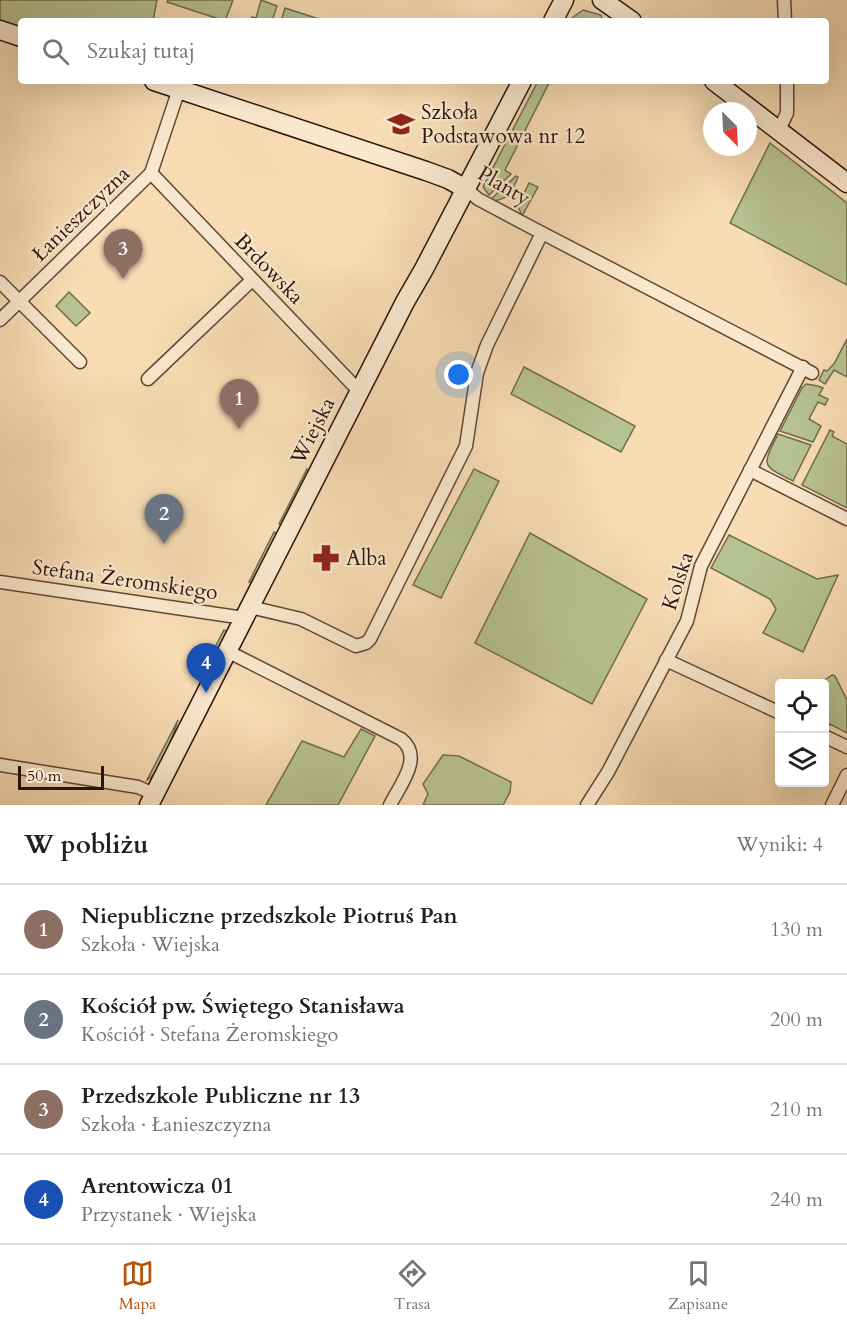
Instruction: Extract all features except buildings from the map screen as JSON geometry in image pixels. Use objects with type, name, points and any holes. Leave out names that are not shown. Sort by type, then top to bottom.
[{"type":"street","points":[[555,18],[564,0]]},
{"type":"street","points":[[602,0],[628,18]]},
{"type":"street","points":[[784,0],[785,18]]},
{"type":"street","points":[[0,30],[18,36]]},
{"type":"street","name":"Planty","points":[[163,84],[448,179],[478,199],[542,233],[808,370]]},
{"type":"street","name":"Wiejska","points":[[152,800],[359,391],[520,84]]},
{"type":"street","points":[[718,84],[847,183]]},
{"type":"street","points":[[779,130],[787,113],[787,84]]},
{"type":"street","name":"Łanieszczyzna","points":[[0,320],[151,173],[179,89]]},
{"type":"street","name":"Brdowska","points":[[151,173],[359,391]]},
{"type":"street","name":"Stefana Żeromskiego","points":[[0,582],[301,619],[356,646],[366,643],[466,446],[477,373],[487,345],[542,233]]},
{"type":"street","points":[[148,380],[252,280]]},
{"type":"street","points":[[0,282],[80,362]]},
{"type":"street","name":"Kolska","points":[[587,805],[608,772],[687,621],[701,566],[750,471],[808,370]]},
{"type":"street","points":[[750,471],[847,519]]},
{"type":"street","points":[[228,651],[408,744],[411,759],[390,805]]},
{"type":"street","points":[[666,660],[775,711]]},
{"type":"street","points":[[829,738],[847,747]]},
{"type":"street","points":[[0,765],[138,787],[152,800]]},
{"type":"street","points":[[831,805],[847,775]]},
{"type":"green space","points":[[0,0],[157,0],[154,18],[18,18],[18,32],[0,26]]},
{"type":"green space","points":[[168,0],[233,0],[226,18],[216,18],[167,2]]},
{"type":"green space","points":[[261,0],[277,6],[273,18],[256,18]]},
{"type":"green space","points":[[285,8],[316,18],[282,18]]},
{"type":"green space","points":[[583,10],[601,15],[602,18],[572,18]]},
{"type":"green space","points":[[536,84],[548,84],[505,170],[511,174],[489,195],[483,187]]},
{"type":"green space","points":[[770,143],[847,203],[847,285],[730,223]]},
{"type":"green space","points":[[516,176],[518,177],[516,182],[505,197],[500,200],[490,200]]},
{"type":"green space","points":[[529,183],[538,187],[522,216],[518,206]]},
{"type":"green space","points":[[69,292],[90,313],[76,326],[56,306]]},
{"type":"green space","points":[[847,339],[847,377],[834,370],[825,384],[819,380],[824,370],[827,371],[834,364]]},
{"type":"green space","points":[[524,367],[635,426],[621,452],[511,394]]},
{"type":"green space","points":[[806,384],[823,388],[819,395],[828,399],[825,405],[818,402],[809,419],[821,426],[813,442],[780,431]]},
{"type":"green space","points":[[830,430],[834,432],[832,436],[847,444],[847,508],[802,485]]},
{"type":"green space","points":[[778,434],[811,445],[793,481],[770,468],[768,464],[769,453]]},
{"type":"green space","points":[[307,469],[311,472],[284,524],[281,525],[279,524]]},
{"type":"green space","points":[[474,469],[499,481],[441,598],[413,585]]},
{"type":"green space","points":[[274,532],[278,534],[253,583],[249,582]]},
{"type":"green space","points":[[530,533],[647,599],[592,704],[475,643]]},
{"type":"green space","points":[[729,535],[817,579],[838,575],[803,652],[763,633],[776,609],[770,599],[711,568]]},
{"type":"green space","points":[[224,630],[229,632],[201,674]]},
{"type":"green space","points":[[832,675],[835,676],[847,700],[847,733],[829,725],[829,679],[826,679]]},
{"type":"green space","points":[[178,720],[162,762],[147,780]]},
{"type":"green space","points":[[361,729],[375,736],[338,805],[266,805],[302,741],[344,757]]},
{"type":"green space","points":[[443,755],[459,756],[511,782],[510,792],[503,805],[423,805],[428,794],[423,784]]},
{"type":"place","name":"Szkoła Podstawowa nr 12","points":[[401,124]]},
{"type":"place","name":"Przedszkole Publiczne nr 13","points":[[123,279]]},
{"type":"place","name":"Niepubliczne przedszkole Piotruś Pan","points":[[239,429]]},
{"type":"place","name":"Kościół pw. Świętego Stanisława","points":[[164,544]]},
{"type":"place","name":"Alba","points":[[326,558]]},
{"type":"place","name":"Arentowicza 01","points":[[206,693]]}]
